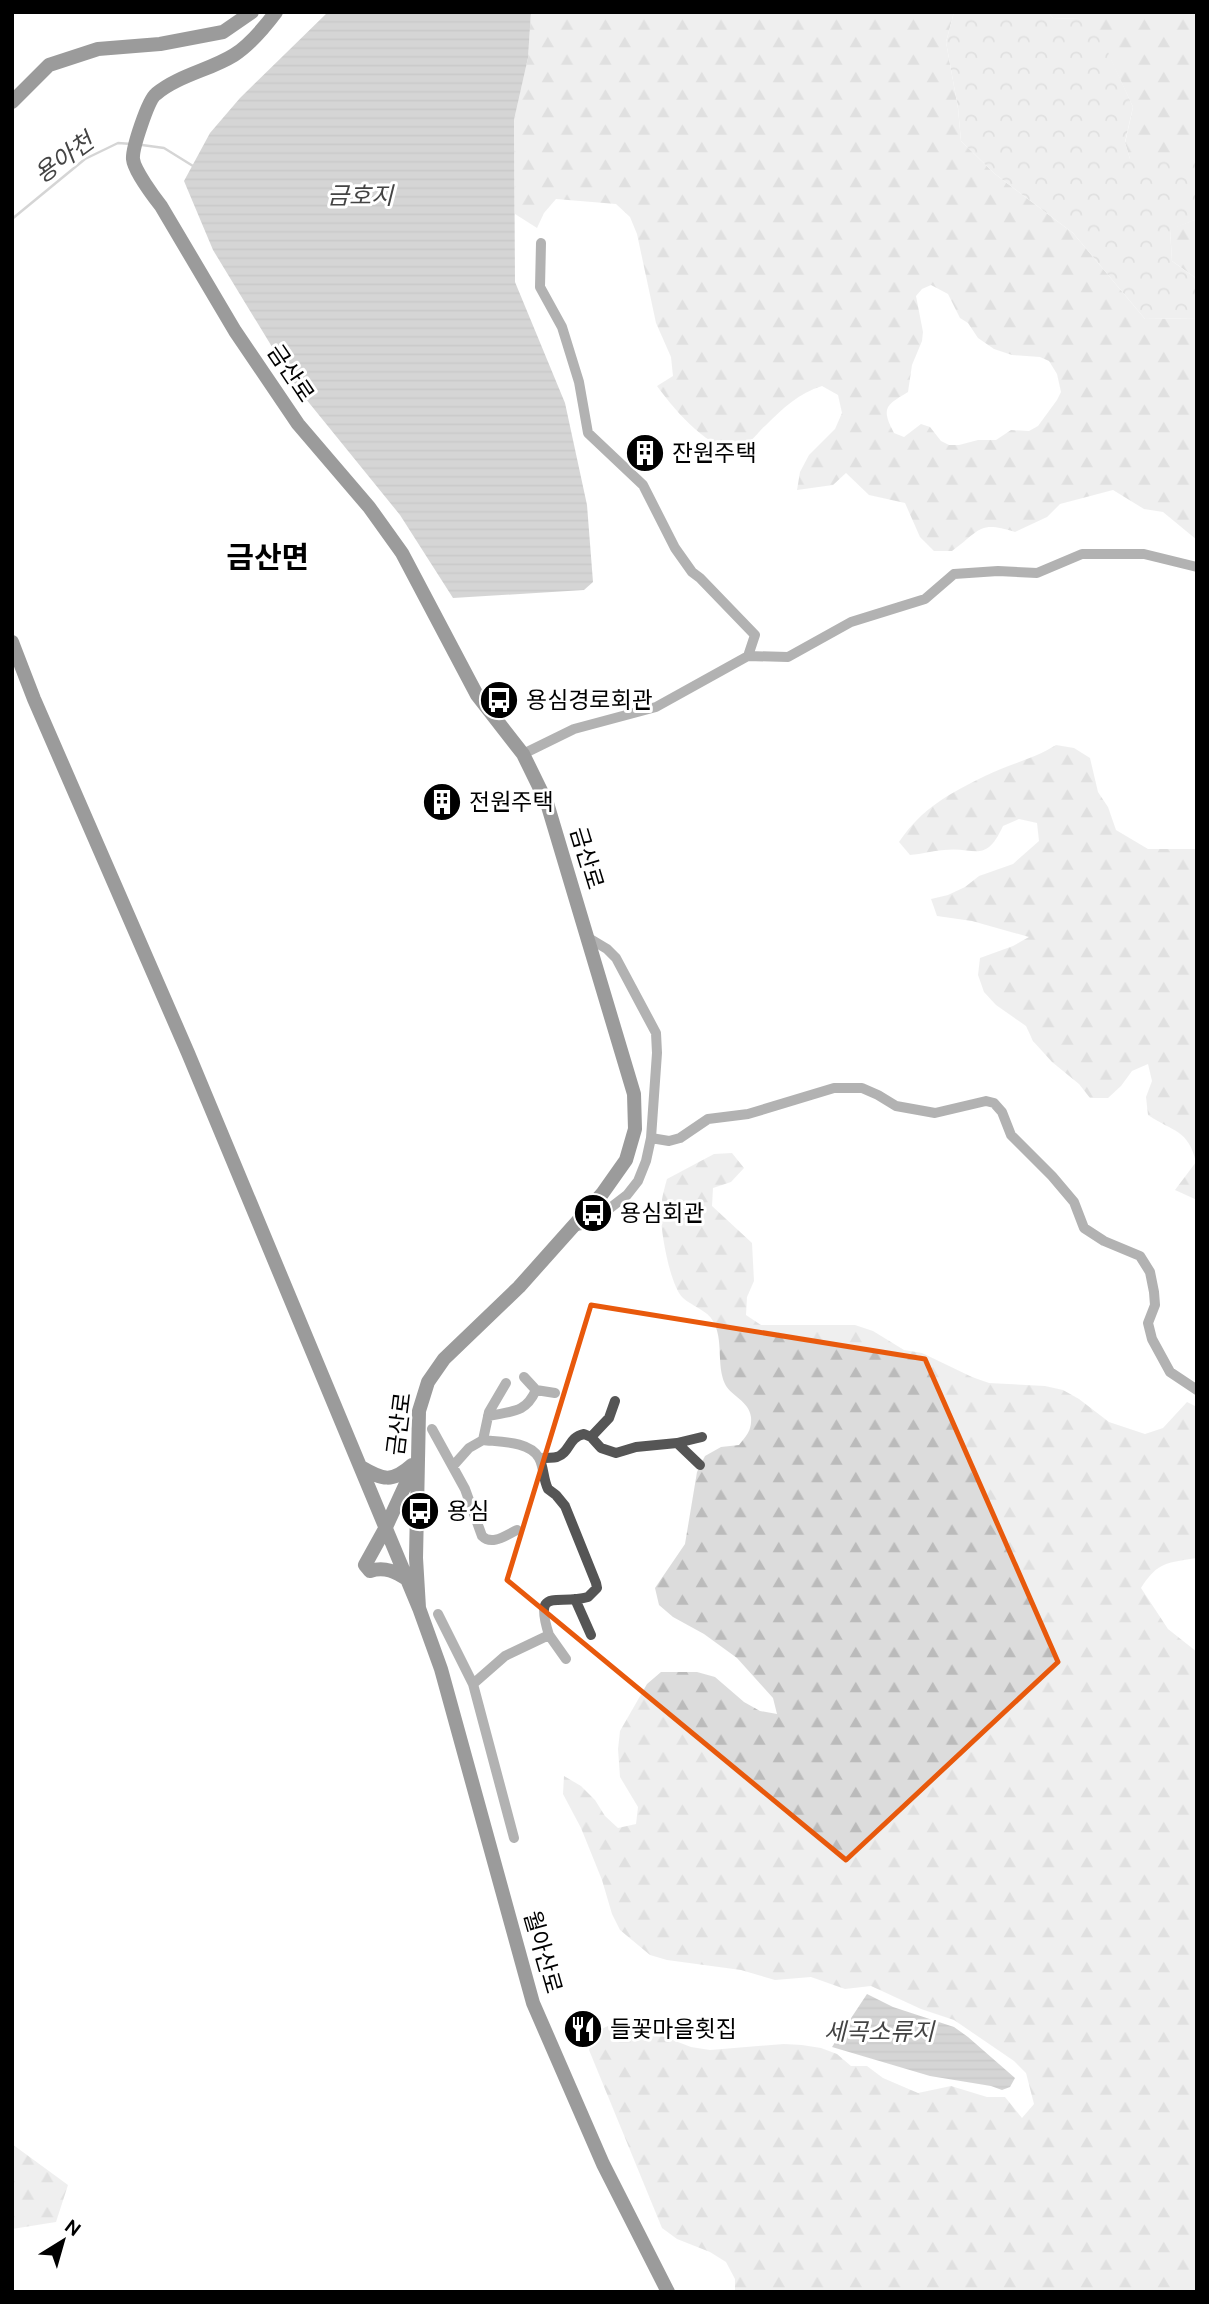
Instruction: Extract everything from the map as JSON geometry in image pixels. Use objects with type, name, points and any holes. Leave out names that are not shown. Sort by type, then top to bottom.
[{"type":"street","points":[[12,102],[49,65],[99,49],[160,44],[223,32],[252,12]]},
{"type":"street","name":"금산로","points":[[275,12],[262,31],[233,55],[180,79],[153,95],[142,119],[133,159],[235,331],[298,424],[369,507],[402,553],[477,695],[523,754],[547,803],[634,1094],[635,1129],[626,1160],[602,1194],[519,1287],[437,1368],[428,1382],[419,1411],[417,1459],[416,1558],[419,1608]]},
{"type":"street","points":[[541,243],[540,286],[562,327],[579,382],[588,433],[643,485],[686,564],[755,635],[748,656]]},
{"type":"street","points":[[523,754],[574,729],[656,707],[748,656],[788,657],[851,622],[925,599],[954,574],[998,571],[1037,573],[1082,554],[1144,554],[1197,567]]},
{"type":"street","name":"월아산로","points":[[12,642],[34,699],[188,1053],[408,1580],[442,1669],[533,2003],[603,2164],[668,2292]]},
{"type":"street","points":[[573,1227],[601,1215],[627,1195],[638,1181],[651,1138],[657,1053],[656,1032],[616,958],[587,937]]},
{"type":"street","points":[[651,1138],[669,1141],[680,1138],[708,1119],[748,1114],[843,1087],[862,1088],[896,1106],[935,1113],[986,1101],[994,1104],[1002,1112],[1011,1135],[1074,1202],[1084,1228],[1104,1241],[1140,1256],[1150,1272],[1154,1292],[1155,1305],[1147,1323],[1152,1339],[1170,1372],[1197,1390]]},
{"type":"street","points":[[524,1377],[536,1390],[555,1393]]},
{"type":"street","points":[[482,1440],[488,1416],[506,1383]]},
{"type":"street","points":[[488,1416],[520,1410],[527,1406],[536,1390]]},
{"type":"street","points":[[590,1437],[609,1418],[615,1401]]},
{"type":"street","points":[[432,1429],[465,1489],[482,1536],[491,1540],[517,1530]]},
{"type":"street","points":[[539,1458],[563,1454],[570,1442],[584,1434],[601,1448],[616,1453],[636,1447],[677,1443],[702,1437]]},
{"type":"street","points":[[453,1466],[482,1440],[524,1445],[539,1458],[545,1484],[565,1506],[596,1583],[593,1594],[588,1597],[555,1600],[545,1604],[542,1609],[549,1635],[566,1659]]},
{"type":"street","points":[[677,1443],[700,1465]]},
{"type":"street","points":[[361,1467],[381,1478],[394,1478],[417,1459]]},
{"type":"street","points":[[408,1580],[386,1569],[370,1570],[365,1565],[386,1527],[417,1459]]},
{"type":"street","points":[[575,1599],[591,1635]]},
{"type":"street","points":[[438,1614],[473,1684],[514,1838]]},
{"type":"street","points":[[473,1684],[505,1656],[549,1635]]},
{"type":"highlighted area","points":[[591,1305],[925,1359],[1058,1662],[846,1860],[507,1580]]},
{"type":"green space","points":[[531,12],[954,12],[946,42],[961,141],[995,174],[1073,233],[1145,319],[1197,318],[1197,540],[1163,512],[1144,509],[1113,490],[1060,504],[1047,517],[1015,532],[986,527],[952,551],[934,551],[920,537],[905,503],[869,495],[846,473],[833,485],[797,490],[800,472],[809,455],[835,429],[842,413],[838,395],[822,386],[792,402],[752,439],[739,447],[725,447],[702,435],[657,386],[673,376],[671,357],[656,323],[637,234],[630,217],[616,204],[556,199],[544,213],[537,228],[515,214],[514,120],[528,58]],"holes":[[[931,285],[948,294],[960,318],[968,323],[978,338],[994,349],[1049,361],[1057,374],[1061,392],[1038,426],[1029,431],[1011,430],[996,440],[978,440],[959,445],[949,445],[941,441],[930,427],[921,424],[904,437],[894,433],[887,417],[888,408],[908,392],[912,365],[922,341],[923,332],[916,296]]]},
{"type":"green space","points":[[954,12],[1048,12],[1053,18],[1079,19],[1098,30],[1133,107],[1125,142],[1130,159],[1192,159],[1197,163],[1197,219],[1170,230],[1172,261],[1197,279],[1197,318],[1145,319],[1073,233],[995,174],[961,141],[946,42]]},
{"type":"green space","points":[[1048,12],[1197,12],[1197,163],[1191,159],[1130,159],[1125,143],[1133,107],[1109,56],[1079,19],[1053,18]]},
{"type":"green space","points":[[1197,219],[1197,279],[1172,261],[1170,229]]},
{"type":"green space","points":[[1056,745],[1074,748],[1090,758],[1098,792],[1108,807],[1116,830],[1148,849],[1197,849],[1197,1200],[1175,1190],[1196,1162],[1184,1137],[1148,1115],[1146,1097],[1152,1081],[1148,1064],[1132,1071],[1108,1098],[1090,1098],[1079,1084],[1052,1062],[1033,1041],[1026,1026],[996,1005],[984,992],[978,975],[980,958],[1029,937],[972,921],[937,916],[931,899],[948,895],[979,876],[1013,864],[1039,841],[1037,823],[1019,819],[1003,826],[991,846],[978,851],[955,849],[910,855],[899,842],[927,810],[948,796],[985,776]]},
{"type":"green space","points":[[732,1153],[744,1168],[731,1182],[713,1188],[712,1206],[752,1243],[754,1281],[747,1297],[746,1315],[761,1325],[855,1325],[873,1331],[904,1350],[922,1353],[989,1383],[1045,1386],[1063,1390],[1109,1422],[1145,1434],[1163,1428],[1187,1402],[1197,1407],[1197,1558],[1164,1565],[1147,1579],[1141,1588],[1168,1629],[1197,1652],[1197,2292],[735,2292],[735,2279],[726,2262],[710,2252],[677,2239],[662,2228],[589,2050],[593,2033],[610,2025],[628,2026],[691,2047],[710,2050],[802,2045],[837,2054],[851,2066],[867,2066],[883,2078],[918,2093],[951,2086],[987,2097],[1005,2097],[1022,2118],[1034,2104],[1026,2073],[1014,2061],[954,2020],[921,2009],[871,1986],[845,1989],[811,1977],[775,1980],[741,1970],[667,1960],[650,1955],[620,1930],[581,1828],[563,1794],[564,1776],[581,1786],[618,1828],[636,1824],[638,1807],[620,1777],[620,1731],[647,1684],[661,1672],[697,1672],[715,1677],[744,1702],[760,1711],[777,1714],[773,1698],[737,1658],[704,1634],[673,1617],[659,1605],[655,1588],[685,1544],[697,1472],[705,1456],[721,1447],[739,1445],[751,1425],[750,1411],[731,1392],[722,1376],[718,1336],[713,1321],[678,1292],[667,1257],[661,1220],[667,1179],[714,1154]]},
{"type":"green space","points":[[12,2144],[68,2185],[56,2222],[12,2229]]},
{"type":"water","name":"금호지","points":[[328,12],[531,12],[528,58],[514,120],[515,282],[565,403],[587,505],[593,582],[584,590],[453,598],[400,515],[297,388],[213,250],[184,181],[210,133],[240,98]]},
{"type":"water","name":"세곡소류지","points":[[867,1994],[893,2007],[954,2027],[1015,2078],[1010,2087],[1002,2090],[930,2076],[832,2047]]},
{"type":"waterway","name":"용아천","points":[[12,219],[85,159],[118,143],[132,144]]},
{"type":"waterway","name":"용아천","points":[[142,145],[164,148],[193,166]]},
{"type":"place","name":"잔원주택","points":[[645,453]]},
{"type":"place","name":"용심경로회관","points":[[499,700]]},
{"type":"place","name":"전원주택","points":[[442,802]]},
{"type":"place","name":"용심회관","points":[[593,1213]]},
{"type":"place","name":"용심","points":[[420,1511]]},
{"type":"place","name":"들꽃마을횟집","points":[[583,2029]]},
{"type":"district","name":"금산면","points":[[268,558]]}]
